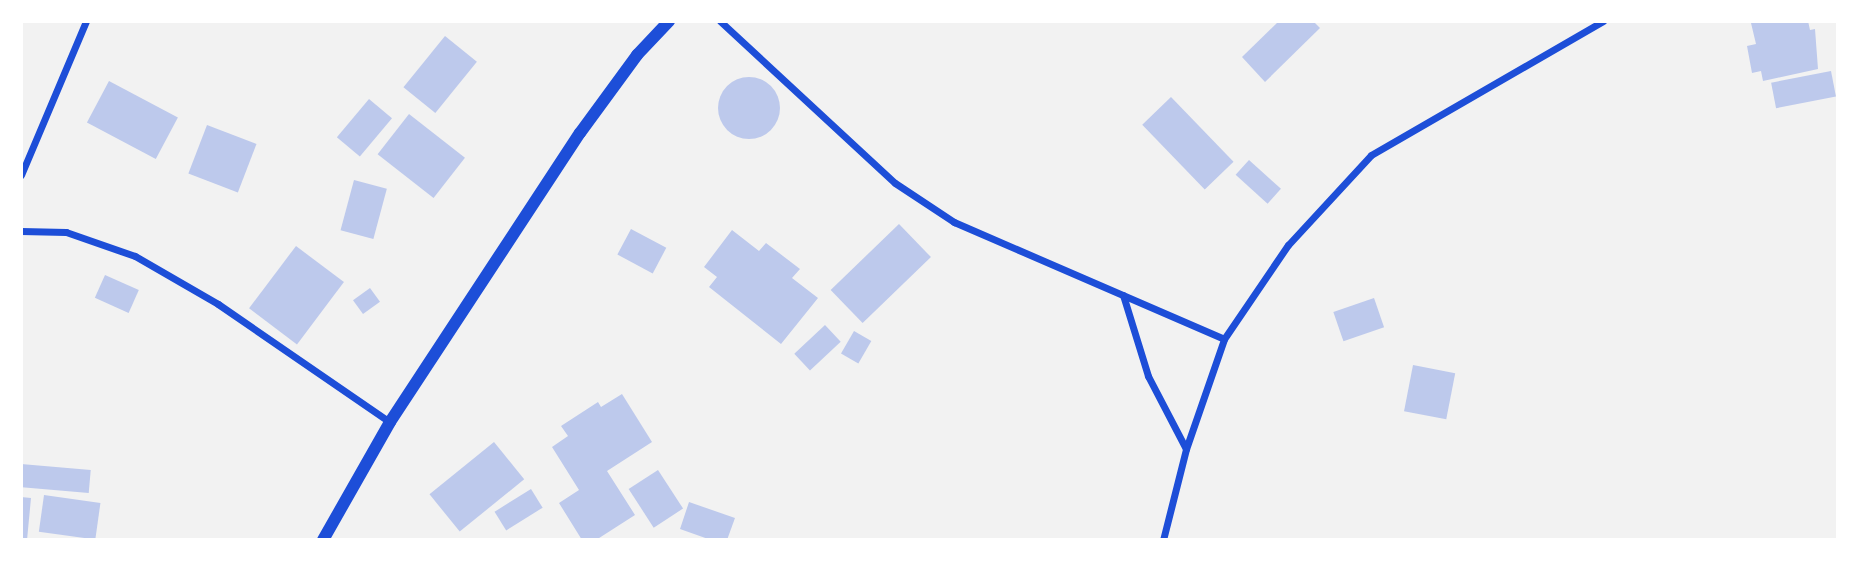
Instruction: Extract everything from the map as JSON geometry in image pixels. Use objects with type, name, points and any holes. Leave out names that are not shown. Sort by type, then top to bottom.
[{"type":"street","points":[[21,175],[86,21]]},
{"type":"street","points":[[323,540],[390,422],[580,133],[637,55],[669,21]]},
{"type":"street","points":[[720,21],[895,183],[954,222],[1224,339]]},
{"type":"street","points":[[1163,540],[1186,449],[1224,339],[1288,245],[1371,155],[1603,21]]},
{"type":"street","points":[[21,231],[66,232],[135,256],[218,304],[390,422]]},
{"type":"street","points":[[1123,295],[1148,376],[1186,449]]},
{"type":"building","points":[[1279,21],[1313,21],[1320,28],[1265,82],[1242,57]]},
{"type":"building","points":[[1808,21],[1810,30],[1815,29],[1818,69],[1763,81],[1761,71],[1752,73],[1747,46],[1756,44],[1751,23]]},
{"type":"building","points":[[445,36],[477,62],[435,113],[403,87]]},
{"type":"building","points":[[1831,71],[1836,97],[1776,108],[1771,83]]},
{"type":"building","points":[[743,77],[755,77],[771,86],[778,96],[778,120],[771,130],[755,139],[743,139],[732,134],[723,125],[718,114],[718,102],[723,91],[732,82]]},
{"type":"building","points":[[109,81],[178,118],[156,159],[87,122]]},
{"type":"building","points":[[1171,97],[1234,162],[1205,190],[1142,125]]},
{"type":"building","points":[[369,99],[392,118],[360,157],[337,137]]},
{"type":"building","points":[[409,114],[465,158],[434,198],[378,154]]},
{"type":"building","points":[[207,125],[256,144],[238,193],[188,174]]},
{"type":"building","points":[[1249,160],[1281,189],[1268,204],[1236,175]]},
{"type":"building","points":[[354,180],[387,189],[373,239],[341,230]]},
{"type":"building","points":[[899,224],[931,257],[863,323],[831,290]]},
{"type":"building","points":[[631,229],[666,248],[653,273],[617,255]]},
{"type":"building","points":[[732,230],[759,251],[766,243],[800,269],[792,278],[818,298],[781,344],[709,287],[717,277],[704,267]]},
{"type":"building","points":[[296,246],[344,282],[297,344],[249,308]]},
{"type":"building","points":[[105,275],[139,290],[129,313],[95,298]]},
{"type":"building","points":[[370,288],[380,302],[363,314],[353,300]]},
{"type":"building","points":[[1374,298],[1384,327],[1343,341],[1333,312]]},
{"type":"building","points":[[825,325],[841,342],[810,370],[794,354]]},
{"type":"building","points":[[854,331],[871,341],[858,364],[841,354]]},
{"type":"building","points":[[1413,365],[1455,373],[1446,419],[1404,411]]},
{"type":"building","points":[[622,394],[652,442],[607,471],[635,515],[596,540],[582,540],[559,503],[579,490],[552,447],[568,436],[561,426],[598,402],[601,407]]},
{"type":"building","points":[[494,442],[524,479],[460,532],[429,494]]},
{"type":"building","points":[[21,464],[91,470],[89,493],[21,487]]},
{"type":"building","points":[[658,470],[683,509],[654,528],[629,489]]},
{"type":"building","points":[[531,489],[543,508],[506,530],[495,512]]},
{"type":"building","points":[[44,495],[100,503],[95,540],[39,532]]},
{"type":"building","points":[[21,497],[31,498],[27,540],[21,540]]},
{"type":"building","points":[[689,502],[735,518],[727,540],[711,540],[680,529]]}]
